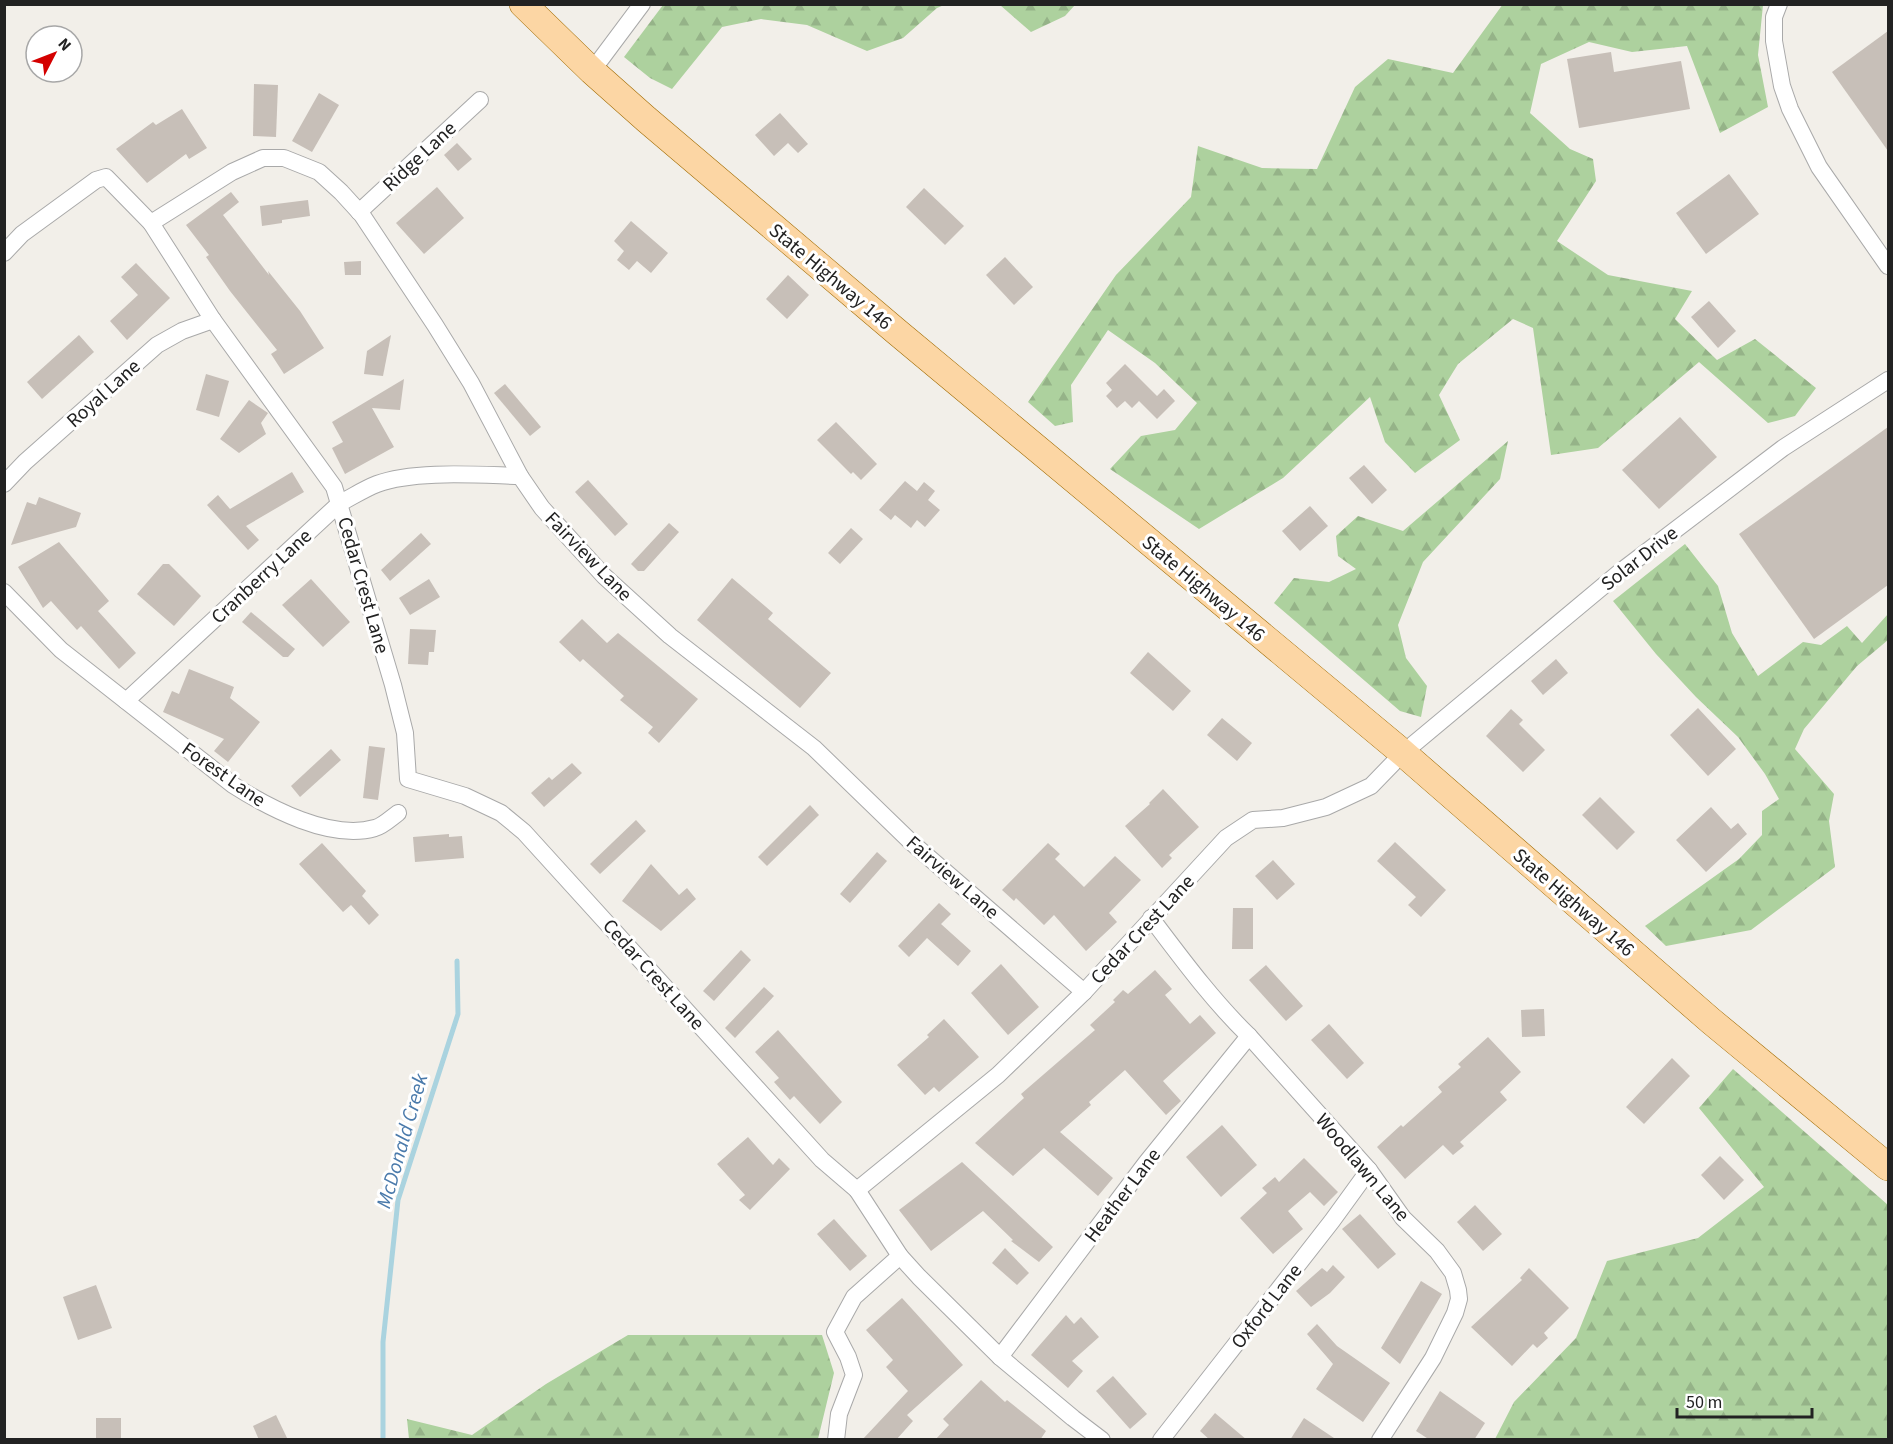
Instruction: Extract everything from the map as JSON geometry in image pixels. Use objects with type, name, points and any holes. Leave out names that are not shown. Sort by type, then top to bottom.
[{"type":"main road","name":"State Highway 146","points":[[523,4],[592,71],[897,332],[1403,753],[1711,1021],[1888,1167]]},
{"type":"street","points":[[592,71],[642,4]]},
{"type":"street","points":[[1779,4],[1774,16],[1774,41],[1782,86],[1790,109],[1819,167],[1888,266]]},
{"type":"street","name":"Ridge Lane","points":[[359,212],[480,100]]},
{"type":"street","name":"Fairview Lane","points":[[151,223],[232,172],[263,158],[284,158],[319,172],[359,212],[435,325],[465,373],[520,476],[542,508],[604,576],[670,636],[814,748],[911,842],[1084,992]]},
{"type":"street","name":"Cedar Crest Lane","points":[[4,253],[22,234],[96,180],[106,177],[151,223],[213,320],[333,488],[340,503],[403,724],[408,779],[465,795],[501,813],[525,832],[822,1160],[857,1190],[998,1075],[1084,992],[1226,838],[1253,820],[1283,818],[1326,807],[1371,786],[1403,753]]},
{"type":"street","name":"Royal Lane","points":[[4,484],[25,462],[157,345],[182,331],[213,320]]},
{"type":"street","name":"Solar Drive","points":[[1403,753],[1620,572],[1783,448],[1888,380]]},
{"type":"street","name":"Cranberry Lane","points":[[126,702],[340,503],[377,483],[407,477],[520,476]]},
{"type":"street","name":"Forest Lane","points":[[4,592],[61,650],[233,785],[259,801],[305,822],[339,830],[358,831],[377,828],[398,813]]},
{"type":"street","name":"Woodlawn Lane","points":[[1151,918],[1232,1020],[1369,1170],[1403,1218],[1437,1251],[1454,1274],[1459,1299],[1455,1313],[1433,1358],[1380,1440]]},
{"type":"street","name":"Heather Lane","points":[[1000,1357],[1146,1163],[1249,1036]]},
{"type":"street","name":"Oxford Lane","points":[[1161,1440],[1332,1221],[1369,1170]]},
{"type":"street","points":[[857,1190],[900,1256],[919,1277],[1000,1357],[1102,1440]]},
{"type":"street","points":[[836,1440],[839,1414],[854,1376],[848,1357],[835,1332],[854,1297],[900,1256]]},
{"type":"green space","points":[[1503,4],[1763,5],[1758,55],[1768,107],[1720,133],[1687,46],[1632,52],[1589,42],[1541,64],[1530,113],[1570,149],[1593,159],[1596,181],[1557,241],[1608,275],[1692,291],[1675,319],[1717,360],[1755,339],[1816,388],[1795,416],[1768,423],[1699,362],[1598,448],[1551,455],[1533,328],[1513,319],[1458,364],[1439,395],[1460,440],[1415,473],[1385,442],[1370,397],[1283,478],[1199,529],[1110,469],[1141,436],[1175,430],[1197,403],[1155,363],[1108,330],[1071,385],[1073,422],[1055,426],[1028,402],[1116,275],[1191,197],[1198,146],[1262,168],[1317,169],[1355,87],[1388,59],[1453,73]]},
{"type":"green space","points":[[663,5],[944,5],[937,8],[903,38],[867,51],[807,25],[761,19],[722,27],[672,89],[650,78],[624,57]]},
{"type":"green space","points":[[1000,5],[1075,5],[1065,16],[1031,32]]},
{"type":"green space","points":[[1508,441],[1500,479],[1423,562],[1398,625],[1406,658],[1427,686],[1421,717],[1400,711],[1274,603],[1294,578],[1329,582],[1356,569],[1338,556],[1336,536],[1358,516],[1403,531]]},
{"type":"green space","points":[[1685,544],[1718,586],[1732,633],[1758,676],[1803,642],[1821,645],[1847,626],[1862,643],[1888,614],[1888,640],[1857,666],[1804,729],[1795,749],[1834,794],[1829,821],[1835,867],[1751,930],[1666,946],[1645,926],[1739,859],[1762,835],[1762,811],[1779,799],[1765,774],[1738,737],[1656,654],[1613,601]]},
{"type":"green space","points":[[1733,1069],[1888,1205],[1888,1439],[1495,1439],[1514,1402],[1576,1338],[1607,1261],[1698,1238],[1764,1187],[1699,1108]]},
{"type":"green space","points":[[628,1335],[822,1335],[834,1373],[818,1439],[409,1439],[407,1419],[472,1435],[546,1384]]},
{"type":"building","points":[[1888,31],[1888,151],[1832,72]]},
{"type":"building","points":[[1611,52],[1614,72],[1681,61],[1690,109],[1579,128],[1567,59]]},
{"type":"building","points":[[254,84],[278,85],[276,137],[253,136]]},
{"type":"building","points":[[319,93],[339,105],[312,152],[292,141]]},
{"type":"building","points":[[182,109],[207,148],[189,159],[186,154],[147,183],[116,149],[153,122],[156,125]]},
{"type":"building","points":[[780,113],[808,144],[798,153],[788,143],[774,156],[755,135]]},
{"type":"building","points":[[457,143],[472,159],[458,171],[444,155]]},
{"type":"building","points":[[1729,174],[1759,214],[1706,254],[1676,213]]},
{"type":"building","points":[[437,187],[464,218],[424,254],[396,223]]},
{"type":"building","points":[[924,188],[964,226],[945,245],[906,207]]},
{"type":"building","points":[[231,192],[239,202],[223,215],[300,311],[324,348],[284,374],[271,354],[277,350],[230,291],[206,257],[209,255],[186,225]]},
{"type":"building","points":[[308,200],[310,216],[262,226],[260,206]]},
{"type":"building","points":[[631,221],[668,253],[651,273],[637,261],[629,270],[617,260],[624,251],[614,241]]},
{"type":"building","points":[[1005,257],[1033,287],[1014,305],[986,275]]},
{"type":"building","points":[[361,261],[361,275],[345,275],[344,262]]},
{"type":"building","points":[[136,263],[170,298],[127,340],[110,321],[138,295],[121,277]]},
{"type":"building","points":[[788,275],[809,295],[787,319],[766,299]]},
{"type":"building","points":[[1709,301],[1736,331],[1718,348],[1691,317]]},
{"type":"building","points":[[79,335],[94,352],[42,399],[27,382]]},
{"type":"building","points":[[391,335],[383,376],[364,374],[367,351]]},
{"type":"building","points":[[1125,364],[1157,396],[1164,389],[1175,401],[1157,419],[1139,401],[1132,408],[1125,401],[1117,408],[1106,396],[1112,390],[1106,383]]},
{"type":"building","points":[[206,374],[229,381],[219,417],[196,410]]},
{"type":"building","points":[[404,379],[400,410],[372,408],[394,447],[345,474],[332,448],[343,442],[332,422]]},
{"type":"building","points":[[505,384],[541,427],[530,436],[494,393]]},
{"type":"building","points":[[249,400],[268,413],[261,423],[266,434],[239,453],[220,439]]},
{"type":"building","points":[[1680,417],[1717,457],[1659,509],[1622,470]]},
{"type":"building","points":[[836,422],[877,464],[861,480],[853,472],[851,474],[817,440]]},
{"type":"building","points":[[1888,427],[1888,585],[1814,639],[1739,534]]},
{"type":"building","points":[[1364,465],[1387,490],[1372,504],[1349,478]]},
{"type":"building","points":[[292,472],[304,492],[246,526],[259,540],[248,550],[207,505],[218,495],[230,509]]},
{"type":"building","points":[[588,480],[628,524],[615,536],[575,492]]},
{"type":"building","points":[[905,481],[917,491],[924,482],[935,491],[928,500],[940,510],[925,527],[917,520],[911,528],[895,515],[891,520],[879,510]]},
{"type":"building","points":[[39,497],[81,513],[76,527],[11,545],[27,502],[36,505]]},
{"type":"building","points":[[1310,506],[1328,526],[1300,551],[1282,531]]},
{"type":"building","points":[[669,523],[679,532],[644,571],[638,571],[631,564]]},
{"type":"building","points":[[851,528],[863,539],[840,564],[828,553]]},
{"type":"building","points":[[421,533],[431,544],[390,581],[381,570]]},
{"type":"building","points":[[59,542],[109,601],[98,611],[136,653],[119,669],[81,626],[77,630],[51,601],[43,608],[18,567]]},
{"type":"building","points":[[163,564],[169,564],[201,596],[174,626],[137,594]]},
{"type":"building","points":[[732,578],[773,613],[768,619],[831,673],[800,708],[697,620]]},
{"type":"building","points":[[311,579],[350,622],[323,647],[282,605]]},
{"type":"building","points":[[429,579],[440,597],[410,615],[399,598]]},
{"type":"building","points":[[251,612],[295,649],[288,657],[283,657],[242,622]]},
{"type":"building","points":[[582,619],[607,643],[618,633],[698,699],[659,743],[648,733],[653,727],[620,700],[624,696],[583,659],[580,662],[559,642]]},
{"type":"building","points":[[410,629],[436,630],[434,652],[429,652],[428,665],[408,664]]},
{"type":"building","points":[[1148,652],[1191,691],[1173,711],[1130,673]]},
{"type":"building","points":[[1556,659],[1568,673],[1543,695],[1531,681]]},
{"type":"building","points":[[189,669],[234,687],[230,698],[260,722],[228,762],[214,751],[224,739],[163,712],[172,691],[179,694]]},
{"type":"building","points":[[1698,708],[1736,749],[1708,776],[1670,735]]},
{"type":"building","points":[[1511,709],[1523,720],[1519,724],[1545,750],[1523,772],[1486,736]]},
{"type":"building","points":[[1222,718],[1252,743],[1237,761],[1207,735]]},
{"type":"building","points":[[369,746],[385,748],[378,800],[363,798]]},
{"type":"building","points":[[331,749],[341,760],[300,797],[291,786]]},
{"type":"building","points":[[572,763],[582,773],[544,807],[531,793],[549,777],[552,780]]},
{"type":"building","points":[[1163,789],[1199,827],[1169,855],[1172,858],[1162,868],[1125,826]]},
{"type":"building","points":[[1600,797],[1635,832],[1617,850],[1582,815]]},
{"type":"building","points":[[810,805],[819,815],[767,866],[758,857]]},
{"type":"building","points":[[1711,807],[1731,829],[1738,823],[1747,834],[1706,872],[1676,840]]},
{"type":"building","points":[[636,820],[646,831],[600,874],[590,864]]},
{"type":"building","points":[[449,834],[449,837],[462,836],[464,858],[415,862],[413,837]]},
{"type":"building","points":[[1395,842],[1446,890],[1421,917],[1408,905],[1416,897],[1377,861]]},
{"type":"building","points":[[322,843],[366,891],[362,896],[379,915],[369,925],[351,905],[343,912],[299,864]]},
{"type":"building","points":[[1048,843],[1060,854],[1055,859],[1084,887],[1115,856],[1141,880],[1109,913],[1117,922],[1086,951],[1054,915],[1044,925],[1016,898],[1014,901],[1002,890]]},
{"type":"building","points":[[877,852],[887,861],[850,903],[840,894]]},
{"type":"building","points":[[1273,860],[1295,884],[1277,900],[1255,876]]},
{"type":"building","points":[[651,864],[679,895],[687,888],[696,899],[661,931],[622,901]]},
{"type":"building","points":[[939,903],[951,914],[941,924],[971,951],[958,966],[927,938],[909,957],[898,946]]},
{"type":"building","points":[[1233,908],[1253,908],[1253,949],[1232,949]]},
{"type":"building","points":[[741,950],[751,960],[714,1001],[703,991]]},
{"type":"building","points":[[1001,964],[1039,1007],[1008,1035],[971,993]]},
{"type":"building","points":[[1266,965],[1303,1006],[1286,1021],[1249,980]]},
{"type":"building","points":[[1155,970],[1172,989],[1165,995],[1190,1024],[1200,1015],[1216,1033],[1163,1081],[1181,1101],[1166,1115],[1125,1070],[1089,1102],[1091,1105],[1060,1132],[1113,1178],[1098,1196],[1044,1148],[1013,1176],[975,1143],[1024,1098],[1021,1094],[1095,1030],[1090,1025],[1115,1002],[1113,1000],[1123,990],[1128,994]]},
{"type":"building","points":[[764,987],[774,996],[735,1038],[725,1028]]},
{"type":"building","points":[[1544,1009],[1545,1036],[1522,1037],[1521,1010]]},
{"type":"building","points":[[944,1019],[979,1057],[939,1092],[934,1087],[925,1095],[897,1065],[929,1037],[927,1035]]},
{"type":"building","points":[[1329,1024],[1364,1063],[1347,1079],[1311,1040]]},
{"type":"building","points":[[778,1030],[842,1102],[820,1124],[794,1096],[790,1100],[774,1082],[779,1078],[755,1052]]},
{"type":"building","points":[[1488,1037],[1521,1072],[1500,1092],[1507,1100],[1460,1142],[1464,1146],[1453,1155],[1443,1145],[1405,1179],[1377,1147],[1442,1092],[1438,1087],[1461,1067],[1458,1064]]},
{"type":"building","points":[[1672,1058],[1690,1076],[1644,1124],[1626,1107]]},
{"type":"building","points":[[1222,1125],[1257,1165],[1221,1197],[1186,1157]]},
{"type":"building","points":[[748,1137],[773,1165],[779,1158],[790,1169],[750,1210],[739,1200],[745,1195],[717,1164]]},
{"type":"building","points":[[1720,1156],[1744,1180],[1724,1200],[1701,1175]]},
{"type":"building","points":[[1304,1158],[1338,1192],[1324,1206],[1310,1192],[1288,1211],[1303,1229],[1273,1254],[1240,1218],[1267,1193],[1262,1188],[1275,1177],[1279,1182]]},
{"type":"building","points":[[962,1162],[1053,1247],[1039,1262],[1011,1241],[1013,1240],[983,1211],[931,1251],[899,1210]]},
{"type":"building","points":[[1475,1205],[1502,1234],[1483,1251],[1457,1222]]},
{"type":"building","points":[[1360,1214],[1396,1254],[1378,1269],[1342,1229]]},
{"type":"building","points":[[834,1219],[867,1256],[850,1271],[817,1234]]},
{"type":"building","points":[[1005,1248],[1029,1273],[1017,1285],[992,1263]]},
{"type":"building","points":[[1333,1265],[1345,1277],[1330,1293],[1311,1307],[1296,1291],[1322,1268],[1327,1272]]},
{"type":"building","points":[[1529,1268],[1569,1308],[1544,1333],[1548,1338],[1537,1348],[1533,1344],[1512,1366],[1471,1327],[1522,1280],[1520,1278]]},
{"type":"building","points":[[1421,1281],[1442,1294],[1400,1364],[1381,1348]]},
{"type":"building","points":[[96,1285],[112,1328],[78,1340],[63,1297]]},
{"type":"building","points":[[902,1298],[963,1365],[907,1415],[913,1421],[896,1440],[862,1440],[908,1391],[886,1367],[893,1360],[866,1330]]},
{"type":"building","points":[[1066,1315],[1074,1324],[1081,1317],[1099,1337],[1072,1361],[1083,1371],[1068,1388],[1031,1355]]},
{"type":"building","points":[[1317,1324],[1337,1346],[1390,1383],[1363,1422],[1316,1389],[1333,1364],[1307,1334]]},
{"type":"building","points":[[1113,1376],[1147,1414],[1130,1429],[1096,1391]]},
{"type":"building","points":[[981,1380],[1005,1402],[1007,1400],[1046,1431],[1040,1440],[935,1440],[949,1425],[943,1419]]},
{"type":"building","points":[[1440,1391],[1485,1423],[1474,1440],[1430,1440],[1416,1431]]},
{"type":"building","points":[[1215,1413],[1247,1440],[1210,1440],[1200,1431]]},
{"type":"building","points":[[276,1415],[288,1440],[259,1440],[253,1426]]},
{"type":"building","points":[[96,1418],[121,1418],[121,1440],[96,1440]]},
{"type":"building","points":[[1304,1418],[1337,1440],[1290,1440]]},
{"type":"waterway","name":"McDonald Creek","points":[[383,1440],[383,1342],[398,1200],[458,1014],[457,961]]}]
